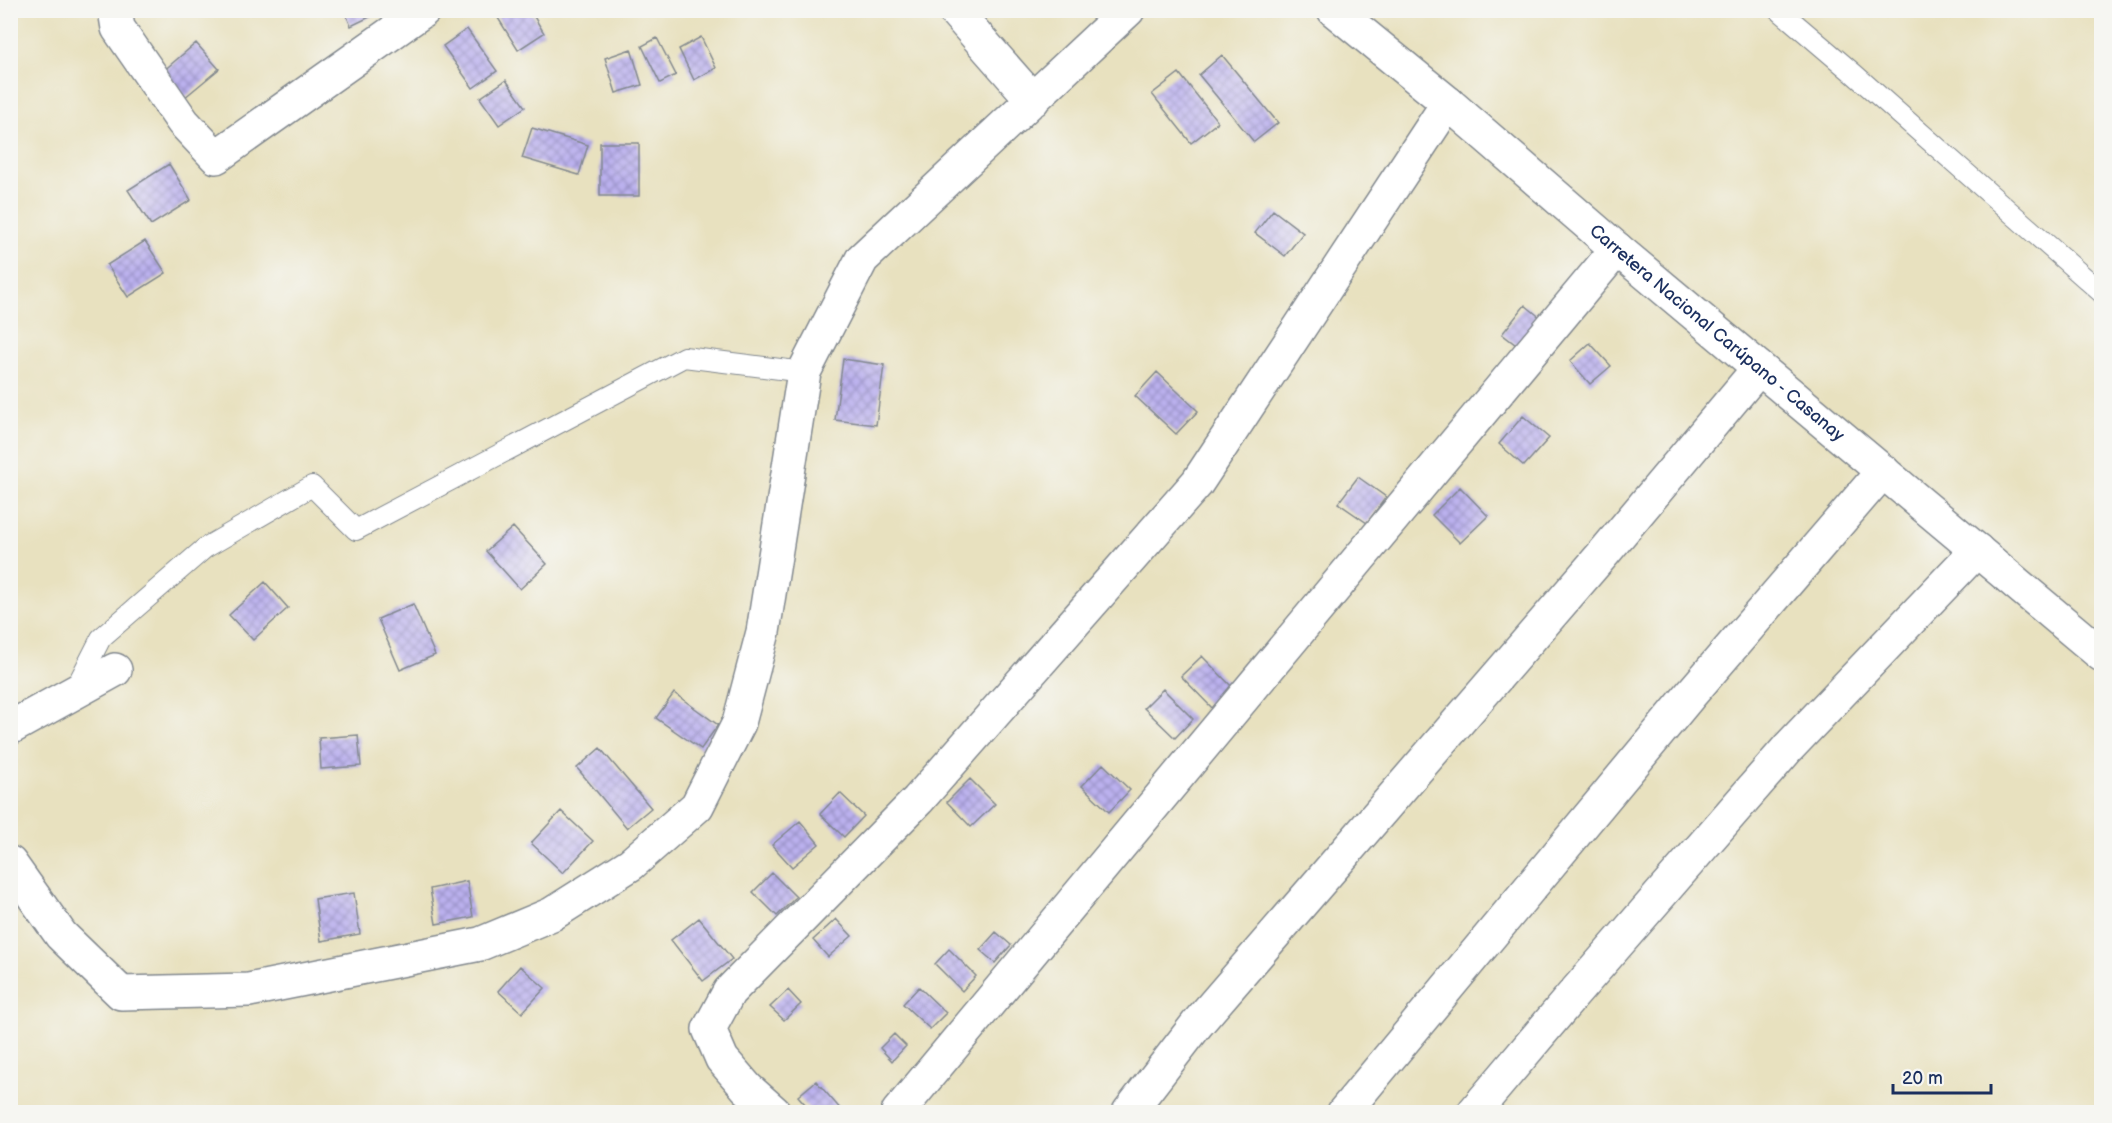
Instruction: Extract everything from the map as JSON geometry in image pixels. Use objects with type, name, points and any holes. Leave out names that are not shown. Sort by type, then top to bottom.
[{"type":"main road","points":[[115,10],[117,28],[183,122],[216,157],[424,10]]},
{"type":"main road","points":[[954,10],[1033,100]]},
{"type":"main road","points":[[10,863],[61,935],[121,993],[249,990],[480,944],[552,914],[631,864],[697,806],[739,723],[763,632],[804,372],[862,259],[1128,10]]},
{"type":"main road","name":"Carretera Nacional Carúpano - Casanay","points":[[1334,10],[1448,103],[1617,249],[2102,655]]},
{"type":"main road","points":[[774,1113],[747,1088],[722,1059],[709,1029],[729,992],[918,800],[1197,483],[1448,103]]},
{"type":"main road","points":[[898,1113],[1617,249]]},
{"type":"main road","points":[[1129,1113],[1197,1024],[1604,553],[1759,368]]},
{"type":"main road","points":[[1344,1113],[1668,721],[1883,471]]},
{"type":"main road","points":[[1474,1113],[1580,987],[1788,748],[1977,550]]},
{"type":"main road","points":[[10,728],[115,670]]},
{"type":"lane","points":[[1779,10],[2102,293]]},
{"type":"lane","points":[[73,693],[101,638],[118,623],[205,548],[312,486],[356,530],[684,357],[804,372]]},
{"type":"building","points":[[344,10],[384,10],[351,26]]},
{"type":"building","points":[[493,10],[530,10],[544,33],[518,50]]},
{"type":"building","points":[[467,29],[497,71],[473,88],[443,46]]},
{"type":"building","points":[[701,37],[716,68],[694,80],[679,49]]},
{"type":"building","points":[[657,38],[676,75],[660,83],[642,46]]},
{"type":"building","points":[[196,43],[219,69],[184,98],[162,72]]},
{"type":"building","points":[[631,49],[642,85],[616,93],[605,58]]},
{"type":"building","points":[[1222,55],[1278,123],[1254,142],[1199,75]]},
{"type":"building","points":[[1179,73],[1218,122],[1191,143],[1152,94]]},
{"type":"building","points":[[506,80],[525,107],[499,125],[480,98]]},
{"type":"building","points":[[532,128],[588,145],[579,175],[522,158]]},
{"type":"building","points":[[600,143],[639,143],[639,196],[600,196]]},
{"type":"building","points":[[169,164],[191,200],[151,225],[128,190]]},
{"type":"building","points":[[1273,210],[1303,233],[1285,256],[1255,233]]},
{"type":"building","points":[[145,241],[166,273],[128,297],[107,265]]},
{"type":"building","points":[[1525,305],[1542,319],[1520,348],[1502,334]]},
{"type":"building","points":[[1590,343],[1611,366],[1590,384],[1570,361]]},
{"type":"building","points":[[843,359],[884,365],[876,425],[835,420]]},
{"type":"building","points":[[1157,372],[1198,411],[1176,434],[1135,396]]},
{"type":"building","points":[[1523,416],[1549,438],[1524,466],[1499,444]]},
{"type":"building","points":[[1358,477],[1386,497],[1367,523],[1338,503]]},
{"type":"building","points":[[1460,487],[1488,516],[1460,543],[1432,515]]},
{"type":"building","points":[[513,527],[547,564],[520,589],[486,551]]},
{"type":"building","points":[[265,582],[288,608],[253,640],[229,615]]},
{"type":"building","points":[[413,604],[435,655],[400,670],[378,619]]},
{"type":"building","points":[[1202,656],[1234,689],[1214,710],[1181,676]]},
{"type":"building","points":[[1163,689],[1193,719],[1175,738],[1144,708]]},
{"type":"building","points":[[674,693],[718,725],[701,749],[656,718]]},
{"type":"building","points":[[358,735],[361,766],[321,769],[319,738]]},
{"type":"building","points":[[600,748],[651,808],[627,828],[577,768]]},
{"type":"building","points":[[1103,764],[1130,790],[1109,812],[1082,786]]},
{"type":"building","points":[[970,779],[995,804],[971,827],[947,802]]},
{"type":"building","points":[[840,793],[864,816],[844,837],[820,814]]},
{"type":"building","points":[[561,811],[593,841],[563,873],[531,843]]},
{"type":"building","points":[[800,821],[819,844],[792,867],[772,845]]},
{"type":"building","points":[[772,873],[796,897],[777,916],[753,892]]},
{"type":"building","points":[[467,881],[473,917],[436,924],[430,889]]},
{"type":"building","points":[[354,893],[360,934],[321,941],[315,899]]},
{"type":"building","points":[[699,918],[732,959],[703,981],[671,940]]},
{"type":"building","points":[[836,919],[852,936],[828,957],[813,940]]},
{"type":"building","points":[[996,932],[1011,945],[995,963],[980,950]]},
{"type":"building","points":[[949,949],[976,976],[962,991],[935,964]]},
{"type":"building","points":[[520,966],[545,988],[522,1013],[498,991]]},
{"type":"building","points":[[919,987],[946,1013],[930,1029],[903,1004]]},
{"type":"building","points":[[788,990],[801,1004],[784,1020],[770,1007]]},
{"type":"building","points":[[894,1034],[906,1046],[892,1061],[880,1048]]},
{"type":"building","points":[[816,1081],[843,1112],[812,1112],[798,1096]]}]
